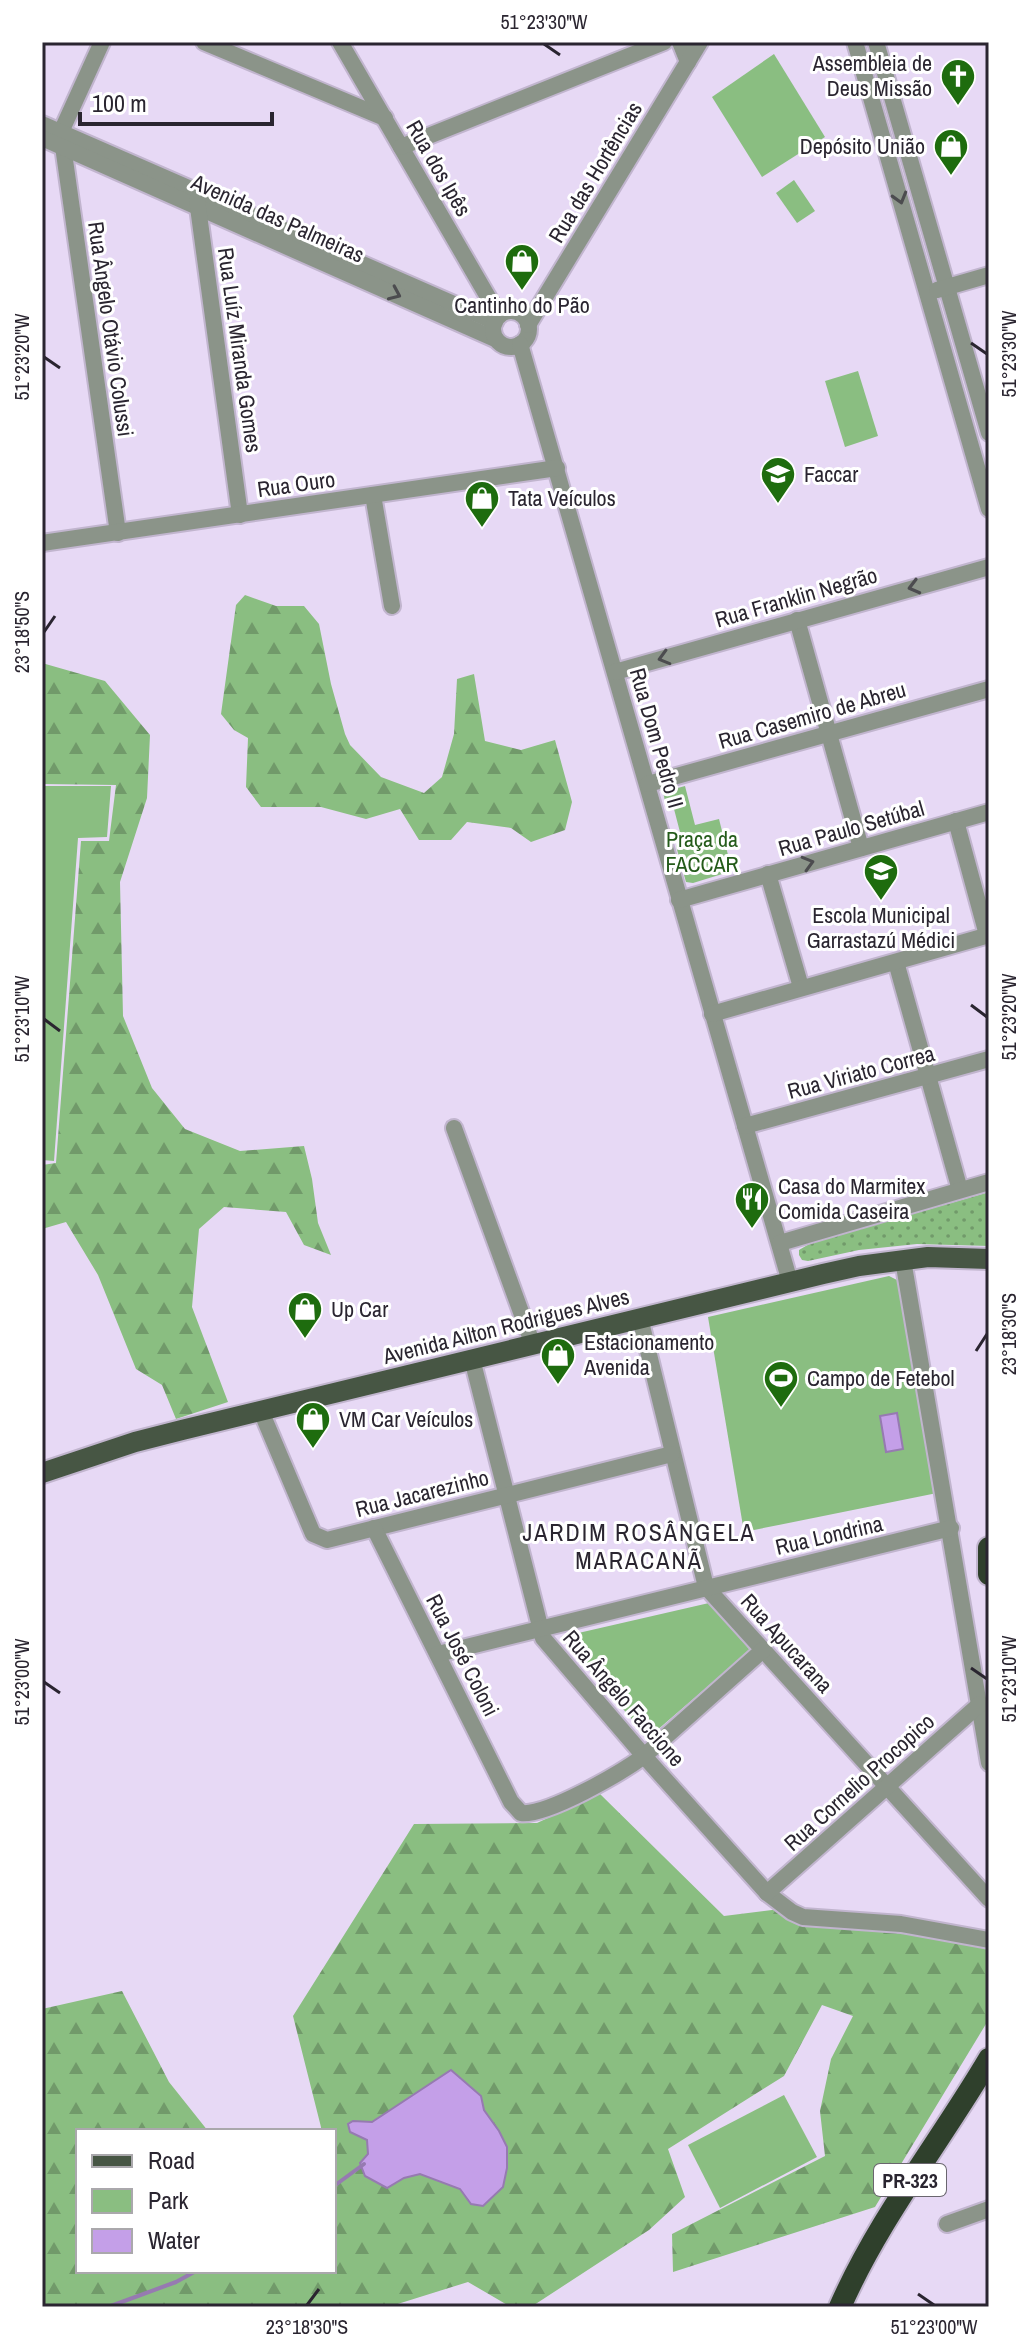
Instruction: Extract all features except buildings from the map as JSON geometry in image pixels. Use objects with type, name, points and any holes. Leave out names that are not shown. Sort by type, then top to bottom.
[{"type":"highway","points":[[989,1548],[989,1574]]},
{"type":"highway","name":"PR-323","points":[[840,2307],[880,2228],[989,2059]]},
{"type":"main road","name":"Avenida Ailton Rodrigues Alves","points":[[42,1473],[135,1442],[859,1266],[946,1257],[989,1259]]},
{"type":"street","points":[[62,140],[102,42]]},
{"type":"street","points":[[204,42],[389,116]]},
{"type":"street","name":"Rua dos Ipês","points":[[340,42],[406,145],[499,322]]},
{"type":"street","name":"Rua dos Ipês","points":[[352,42],[389,116]]},
{"type":"street","points":[[406,145],[664,42]]},
{"type":"street","points":[[680,42],[688,62]]},
{"type":"street","name":"Rua das Hortências","points":[[520,344],[528,336],[528,325],[700,42]]},
{"type":"street","points":[[989,433],[985,404],[946,287],[882,43],[857,47],[989,509]]},
{"type":"street","name":"Avenida das Palmeiras","points":[[42,124],[62,140],[197,200],[499,322]]},
{"type":"street","name":"Avenida das Palmeiras","points":[[42,138],[62,140]]},
{"type":"street","name":"Rua Ângelo Otávio Colussi","points":[[62,140],[118,533]]},
{"type":"street","name":"Rua Luíz Miranda Gomes","points":[[197,200],[240,515]]},
{"type":"street","points":[[927,292],[989,275]]},
{"type":"street","points":[[520,344],[508,347],[499,322],[519,313],[528,325]]},
{"type":"street","name":"Rua Dom Pedro II","points":[[520,344],[790,1282]]},
{"type":"street","points":[[961,410],[985,404]]},
{"type":"street","name":"Rua Ouro","points":[[42,543],[557,468]]},
{"type":"street","points":[[373,495],[392,606]]},
{"type":"street","name":"Rua Franklin Negrão","points":[[615,672],[989,567]]},
{"type":"street","points":[[797,620],[861,848]]},
{"type":"street","name":"Rua Casemiro de Abreu","points":[[648,784],[989,689]]},
{"type":"street","name":"Rua Paulo Setúbal","points":[[679,900],[989,812]]},
{"type":"street","points":[[712,1014],[988,935],[956,821]]},
{"type":"street","points":[[768,874],[801,987]]},
{"type":"street","points":[[896,962],[960,1190]]},
{"type":"street","name":"Rua Viriato Correa","points":[[745,1126],[989,1059]]},
{"type":"street","points":[[454,1128],[533,1345]]},
{"type":"street","points":[[780,1243],[989,1182]]},
{"type":"street","points":[[903,1260],[989,1763]]},
{"type":"street","name":"Rua Apucarana","points":[[640,1318],[706,1587],[989,1899]]},
{"type":"street","name":"Rua Ângelo Faccione","points":[[472,1359],[539,1628],[551,1648],[644,1756],[767,1893],[792,1912],[803,1917],[901,1924],[989,1940]]},
{"type":"street","name":"Rua Jacarezinho","points":[[261,1411],[313,1534],[327,1540],[672,1454]]},
{"type":"street","name":"Rua José Coloni","points":[[374,1528],[511,1802],[521,1813],[540,1812],[627,1768],[644,1756]]},
{"type":"street","name":"Rua Londrina","points":[[438,1654],[951,1528]]},
{"type":"street","points":[[644,1756],[763,1650]]},
{"type":"street","name":"Rua Cornelio Procopico","points":[[767,1893],[980,1704]]},
{"type":"street","points":[[947,2224],[989,2209]]},
{"type":"green space","points":[[774,54],[825,137],[762,177],[712,97]]},
{"type":"green space","points":[[794,180],[815,211],[797,223],[776,193]]},
{"type":"green space","points":[[858,371],[878,436],[845,447],[825,381]]},
{"type":"green space","points":[[245,595],[276,606],[304,606],[319,624],[331,684],[350,745],[381,777],[424,793],[442,777],[454,734],[457,679],[474,674],[485,741],[521,750],[555,740],[572,802],[565,830],[531,842],[511,828],[467,822],[451,840],[419,840],[400,809],[366,819],[321,807],[261,807],[246,787],[248,738],[234,730],[221,714],[236,605]]},
{"type":"green space","points":[[42,663],[105,681],[150,735],[147,798],[120,882],[123,1016],[152,1088],[185,1129],[240,1151],[304,1146],[318,1223],[331,1255],[304,1245],[286,1212],[224,1207],[199,1229],[192,1307],[228,1402],[176,1419],[162,1385],[136,1369],[98,1275],[66,1222],[42,1229],[42,1165],[56,1163],[81,841],[109,841],[116,785],[42,784]]},
{"type":"green space","points":[[42,786],[111,786],[107,837],[78,838],[54,1161],[42,1160]]},
{"type":"green space","name":"Praça da FACCAR","points":[[685,786],[695,825],[719,819],[732,871],[693,883],[686,882],[676,846],[681,836],[674,809],[665,801],[663,792]]},
{"type":"green space","points":[[989,1192],[989,1246],[917,1244],[859,1250],[808,1261],[802,1260],[799,1255],[799,1250],[811,1243]]},
{"type":"green space","points":[[889,1276],[899,1281],[942,1492],[744,1532],[708,1317]]},
{"type":"green space","points":[[709,1603],[750,1650],[648,1738],[561,1637]]},
{"type":"green space","points":[[600,1794],[724,1916],[788,1908],[941,1922],[989,1934],[989,2019],[875,2207],[673,2272],[672,2234],[825,2156],[820,2111],[831,2059],[853,2016],[822,2005],[784,2076],[668,2149],[685,2197],[649,2230],[531,2307],[511,2307],[468,2282],[388,2307],[42,2307],[42,2009],[122,1991],[169,2082],[206,2129],[76,2129],[76,2273],[336,2273],[336,2129],[321,2129],[293,2016],[414,1824],[537,1823]]},
{"type":"green space","points":[[784,2095],[817,2157],[720,2208],[688,2145]]},
{"type":"water","points":[[897,1413],[903,1449],[886,1452],[880,1416]]},
{"type":"water","points":[[451,2070],[481,2096],[484,2110],[507,2147],[503,2187],[483,2206],[471,2204],[460,2189],[420,2174],[404,2178],[387,2188],[365,2176],[360,2163],[368,2154],[367,2140],[350,2132],[348,2124],[353,2121],[372,2122]]},
{"type":"waterway","points":[[336,2185],[364,2164]]},
{"type":"waterway","points":[[108,2307],[192,2273]]},
{"type":"place","name":"Assembleia de Deus Missão","points":[[958,107]]},
{"type":"place","name":"Depósito União","points":[[951,177]]},
{"type":"place","name":"Cantinho do Pão","points":[[522,292]]},
{"type":"place","name":"Faccar","points":[[778,505]]},
{"type":"place","name":"Tata Veículos","points":[[482,529]]},
{"type":"place","name":"Escola Municipal Garrastazú Médici","points":[[881,902]]},
{"type":"place","name":"Casa do Marmitex Comida Caseira","points":[[752,1230]]},
{"type":"place","name":"Up Car","points":[[305,1340]]},
{"type":"place","name":"Estacionamento Avenida","points":[[558,1386]]},
{"type":"place","name":"Campo de Fetebol","points":[[781,1409]]},
{"type":"place","name":"VM Car Veículos","points":[[313,1450]]},
{"type":"district","name":"JARDIM ROSÂNGELA MARACANÃ","points":[[639,1546]]}]
